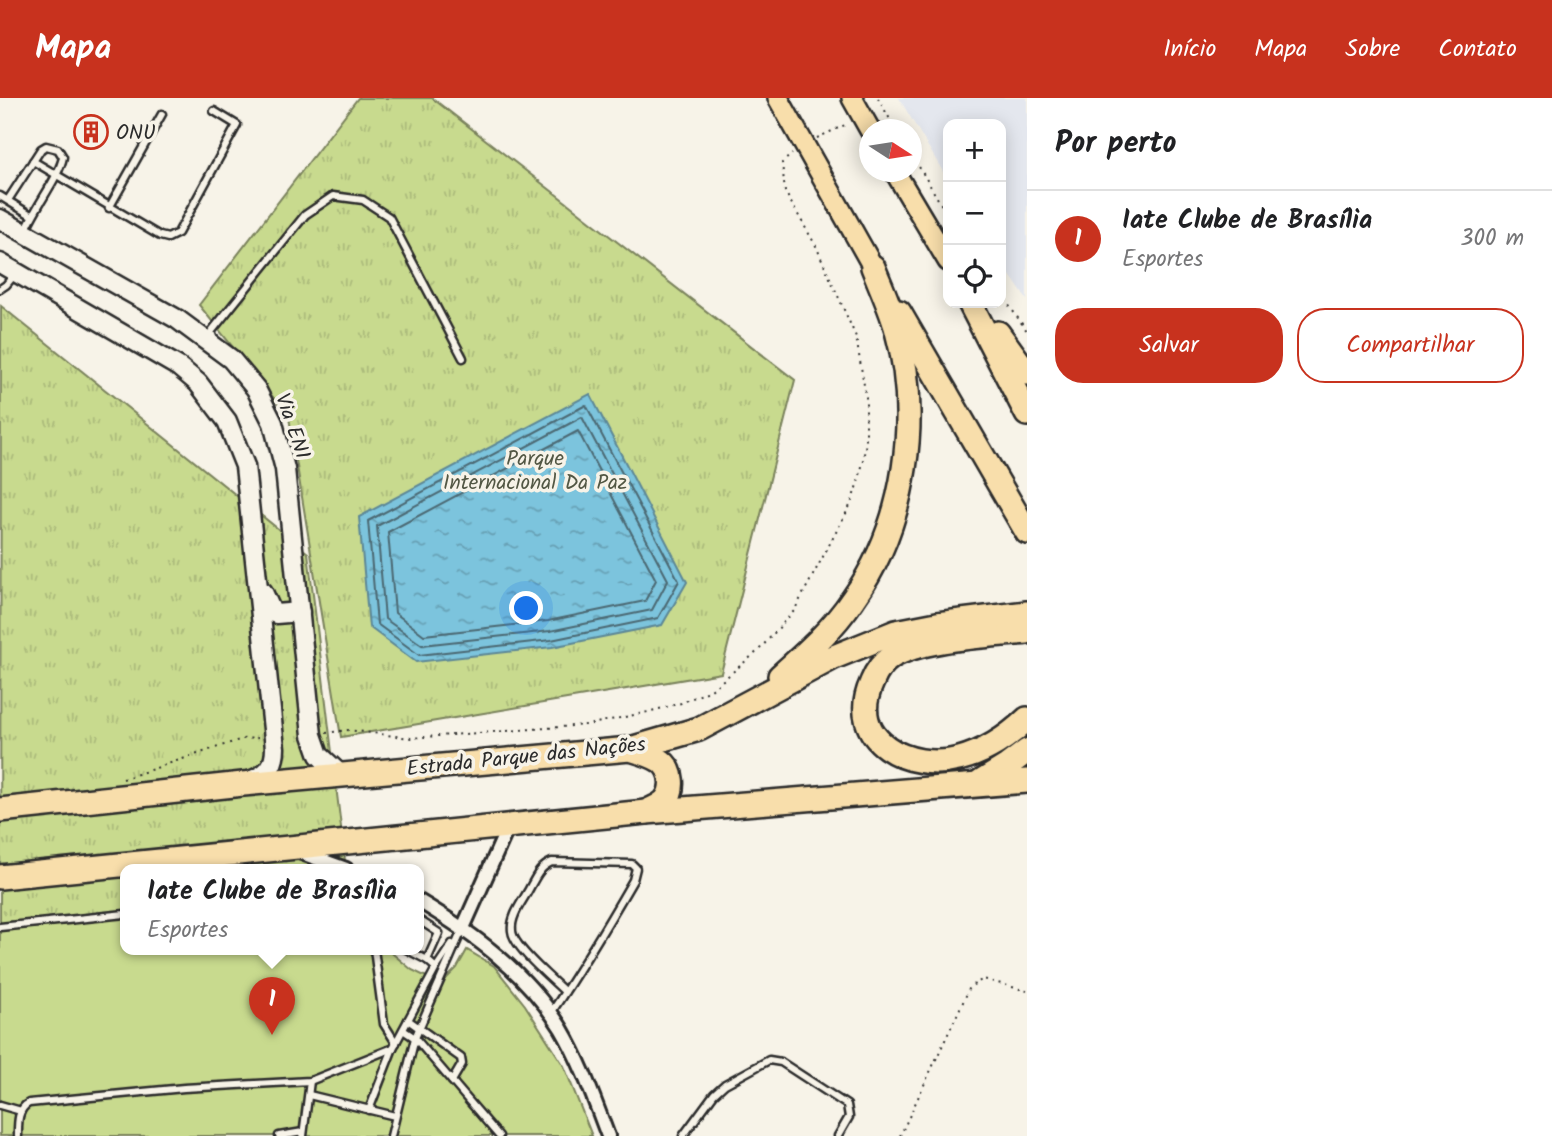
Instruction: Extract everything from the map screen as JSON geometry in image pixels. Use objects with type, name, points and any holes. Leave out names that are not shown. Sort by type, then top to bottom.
[{"type":"highway","points":[[873,267],[1027,532]]},
{"type":"highway","points":[[751,702],[824,635],[852,601],[883,548],[892,521],[903,473],[908,427],[905,377],[896,327],[873,267]]},
{"type":"highway","points":[[973,308],[1027,414]]},
{"type":"highway","points":[[980,308],[1027,373]]},
{"type":"highway","name":"Estrada Parque das Nações","points":[[0,810],[243,784],[630,749],[699,729],[834,657],[908,628],[1027,613]]},
{"type":"highway","points":[[1027,632],[955,640],[901,652],[882,665],[875,676],[868,690],[866,710],[871,730],[883,746],[903,758],[923,761],[958,760],[992,747],[1027,719]]},
{"type":"highway","points":[[630,749],[659,760],[667,766],[670,775],[671,788],[665,801],[646,813]]},
{"type":"highway","points":[[975,786],[1027,751]]},
{"type":"highway","points":[[134,864],[646,813],[1027,780]]},
{"type":"highway","points":[[0,877],[120,865]]},
{"type":"main road","points":[[778,98],[873,267]]},
{"type":"main road","points":[[852,98],[865,119]]},
{"type":"main road","points":[[901,182],[943,253]]},
{"type":"street","name":"Via EN1","points":[[0,219],[177,319],[217,347],[256,389],[280,444],[289,495],[312,735],[319,755],[341,775]]},
{"type":"street","points":[[0,263],[168,360],[198,383],[227,421],[245,466],[275,758],[270,769],[243,784]]},
{"type":"street","points":[[257,576],[272,612],[300,612]]},
{"type":"street","points":[[463,928],[508,827]]},
{"type":"street","points":[[289,849],[332,864]]},
{"type":"street","points":[[424,904],[463,928],[505,962],[551,1013],[580,1066],[607,1136]]},
{"type":"lane","points":[[33,161],[109,208],[168,238],[178,233],[237,125],[214,111]]},
{"type":"lane","points":[[109,208],[162,114]]},
{"type":"lane","points":[[8,200],[41,149],[46,146],[58,149],[63,157],[60,169],[31,215],[25,233]]},
{"type":"lane","points":[[0,196],[31,215]]},
{"type":"lane","points":[[217,347],[211,332],[305,215],[333,196],[363,200],[389,217],[463,358]]},
{"type":"lane","points":[[0,289],[16,272]]},
{"type":"lane","points":[[551,1013],[565,992],[635,877],[636,868],[632,864],[560,861],[549,863],[542,867],[518,909],[512,929],[515,939],[565,992]]},
{"type":"lane","points":[[0,927],[120,915]]},
{"type":"lane","points":[[424,923],[439,933],[427,960]]},
{"type":"lane","points":[[369,1110],[394,1046],[436,968],[463,928]]},
{"type":"lane","points":[[391,1136],[415,1038],[463,928]]},
{"type":"lane","points":[[375,955],[384,1024],[394,1046]]},
{"type":"lane","points":[[417,955],[436,968]]},
{"type":"lane","points":[[408,1020],[461,1058],[462,1064],[452,1081]]},
{"type":"lane","points":[[403,1030],[415,1038],[499,1136]]},
{"type":"lane","points":[[18,1136],[20,1111],[24,1105],[34,1102],[117,1093],[310,1081],[394,1046]]},
{"type":"lane","points":[[683,1136],[714,1094],[725,1084],[773,1060],[847,1105],[849,1117],[838,1136]]},
{"type":"lane","points":[[279,1136],[303,1134],[310,1081]]},
{"type":"lane","points":[[309,1096],[395,1116]]},
{"type":"lane","points":[[0,1105],[20,1111]]},
{"type":"path","points":[[878,98],[890,119]]},
{"type":"path","points":[[312,735],[348,730],[411,738],[494,733],[587,725],[648,712],[681,703],[711,690],[758,651],[794,611],[851,504],[861,472],[866,397],[856,337],[816,246],[785,192],[782,163],[805,144],[859,126]]},
{"type":"path","points":[[922,172],[943,208]]},
{"type":"path","points":[[1006,301],[1027,331]]},
{"type":"path","points":[[121,780],[242,739],[274,738]]},
{"type":"path","points":[[900,1136],[970,987],[983,979],[1027,991]]},
{"type":"shaded area","points":[[899,98],[1027,98],[1027,300],[1006,269],[1006,119],[943,119],[943,172],[922,136],[922,119],[912,119]]},
{"type":"green space","name":"Parque Internacional Da Paz","points":[[358,98],[432,98],[795,380],[721,673],[341,737],[289,417],[199,305]]},
{"type":"green space","points":[[1,306],[308,553],[345,864],[120,864],[120,915],[0,927]]},
{"type":"green space","points":[[120,915],[120,955],[394,955],[412,970],[441,984],[457,968],[467,950],[494,966],[525,1005],[564,1066],[592,1136],[0,1136],[0,927]]},
{"type":"water","points":[[590,394],[687,582],[662,625],[552,647],[416,662],[369,627],[359,517]]},
{"type":"place","name":"ONU","points":[[91,132]]},
{"type":"place","name":"Iate Clube de Brasília","points":[[272,1035]]}]
